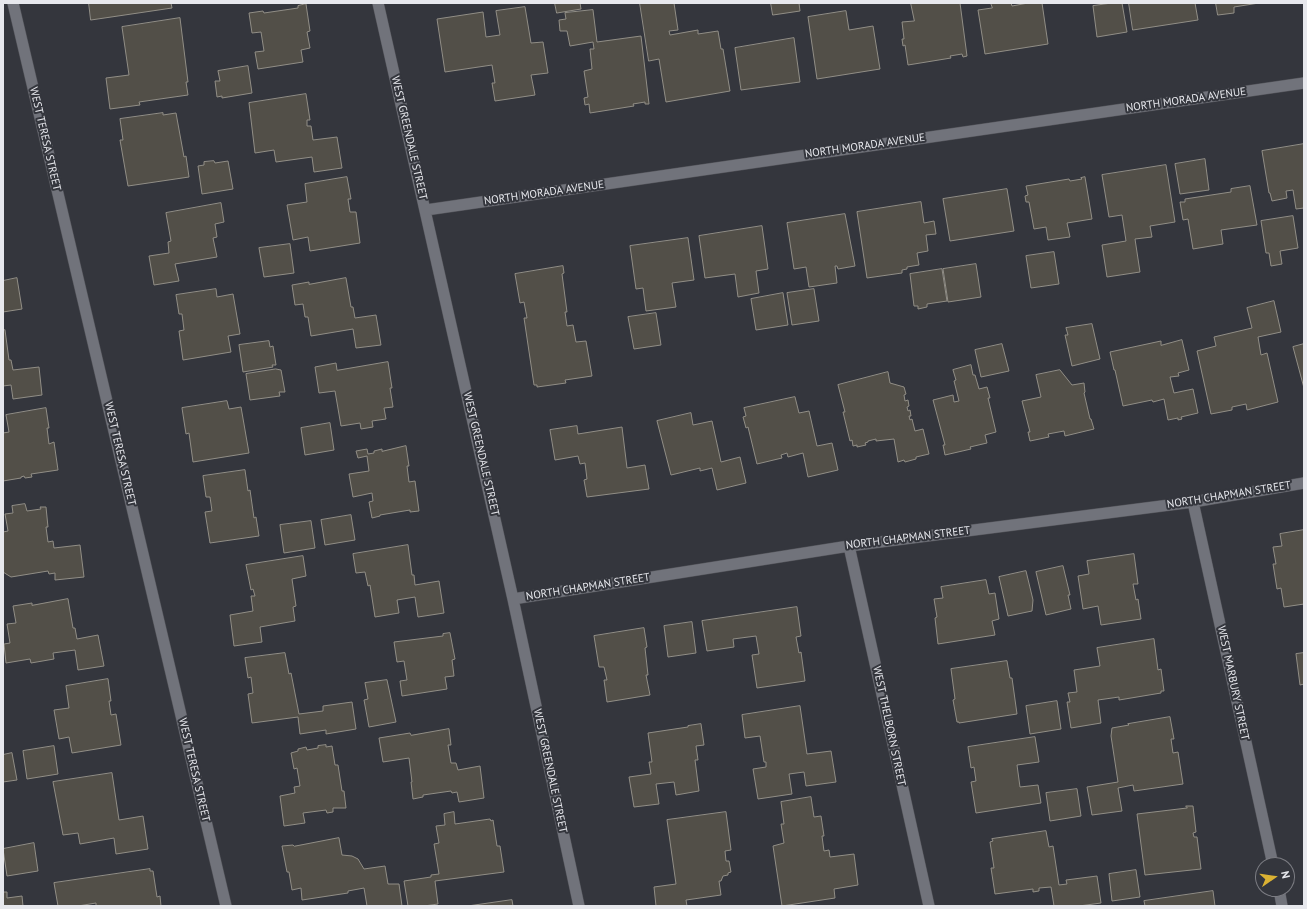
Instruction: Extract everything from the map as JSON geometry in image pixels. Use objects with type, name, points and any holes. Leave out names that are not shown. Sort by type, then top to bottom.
[{"type":"street","name":"WEST TERESA STREET","points":[[13,3],[226,906]]},
{"type":"street","name":"WEST GREENDALE STREET","points":[[378,3],[513,599],[579,906]]},
{"type":"street","name":"NORTH MORADA AVENUE","points":[[426,210],[1304,82]]},
{"type":"street","name":"NORTH CHAPMAN STREET","points":[[513,599],[849,546],[1193,502],[1304,483]]},
{"type":"street","name":"WEST MARBURY STREET","points":[[1193,502],[1271,857]]},
{"type":"street","name":"WEST THELBORN STREET","points":[[849,546],[929,906]]},
{"type":"building","points":[[89,3],[171,3],[172,8],[91,20]]},
{"type":"building","points":[[555,3],[580,3],[581,9],[557,13]]},
{"type":"building","points":[[640,3],[674,3],[678,30],[669,31],[670,35],[698,30],[698,34],[718,31],[721,49],[723,49],[730,91],[666,102],[659,59],[649,61]]},
{"type":"building","points":[[771,3],[799,3],[800,11],[773,15]]},
{"type":"building","points":[[911,3],[960,3],[967,56],[963,57],[962,54],[950,56],[951,58],[908,65],[905,45],[903,46],[902,39],[904,39],[902,22],[914,21]]},
{"type":"building","points":[[991,3],[1011,3],[1012,6],[1028,3],[1042,3],[1048,44],[985,54],[978,10],[992,8]]},
{"type":"building","points":[[1122,3],[1127,32],[1097,37],[1093,6]]},
{"type":"building","points":[[1129,3],[1195,3],[1198,20],[1133,30]]},
{"type":"building","points":[[1216,3],[1259,3],[1234,7],[1234,13],[1218,15]]},
{"type":"building","points":[[306,4],[310,31],[307,32],[310,48],[301,50],[303,62],[258,69],[255,52],[264,51],[261,32],[252,33],[249,13],[263,11],[264,13],[298,8],[298,6]]},
{"type":"building","points":[[525,7],[531,43],[543,42],[548,73],[531,75],[535,95],[495,101],[492,83],[495,83],[492,65],[445,72],[437,19],[483,12],[486,37],[500,35],[496,11]]},
{"type":"building","points":[[593,10],[597,42],[641,36],[649,104],[645,104],[645,102],[633,104],[634,106],[590,113],[589,104],[585,105],[584,98],[588,97],[584,71],[592,69],[590,49],[594,49],[593,42],[570,46],[567,31],[560,31],[559,20],[566,19],[565,13]]},
{"type":"building","points":[[846,11],[849,30],[873,26],[880,69],[817,79],[808,17]]},
{"type":"building","points":[[180,18],[188,82],[186,82],[188,95],[139,102],[140,105],[110,109],[106,78],[129,75],[122,27]]},
{"type":"building","points":[[794,38],[800,82],[741,90],[735,48]]},
{"type":"building","points":[[248,66],[252,93],[222,98],[222,96],[217,97],[215,81],[220,81],[218,71]]},
{"type":"building","points":[[306,94],[310,120],[307,120],[307,126],[311,126],[313,140],[337,137],[342,168],[314,172],[312,157],[276,162],[274,150],[255,153],[249,103]]},
{"type":"building","points":[[163,113],[163,115],[176,113],[184,157],[186,156],[189,177],[128,186],[120,140],[123,140],[120,119]]},
{"type":"building","points":[[1304,144],[1304,208],[1296,209],[1293,190],[1286,191],[1287,198],[1272,201],[1269,193],[1262,151]]},
{"type":"building","points":[[1205,159],[1209,190],[1180,194],[1175,164]]},
{"type":"building","points":[[214,161],[215,163],[228,161],[233,189],[202,194],[198,166],[204,165],[204,162]]},
{"type":"building","points":[[1166,165],[1175,222],[1150,226],[1152,237],[1135,239],[1140,272],[1107,277],[1102,245],[1126,241],[1122,215],[1109,217],[1102,175]]},
{"type":"building","points":[[347,177],[351,199],[348,199],[350,212],[356,212],[360,243],[310,251],[308,237],[293,240],[287,205],[307,202],[305,184]]},
{"type":"building","points":[[1085,177],[1092,219],[1067,223],[1070,237],[1048,240],[1046,227],[1034,229],[1029,202],[1026,202],[1025,196],[1028,195],[1026,186],[1069,179],[1070,181]]},
{"type":"building","points":[[1250,186],[1257,225],[1221,230],[1223,244],[1193,249],[1188,219],[1183,220],[1180,202],[1185,202],[1185,199],[1231,192],[1231,189]]},
{"type":"building","points":[[1007,189],[1014,231],[950,241],[943,199]]},
{"type":"building","points":[[921,202],[924,223],[934,221],[936,234],[926,235],[928,251],[917,253],[919,265],[907,267],[907,269],[902,270],[902,273],[867,278],[857,212]]},
{"type":"building","points":[[221,203],[224,222],[215,224],[217,237],[213,238],[217,257],[175,264],[179,281],[154,285],[149,256],[169,253],[168,242],[171,241],[166,213]]},
{"type":"building","points":[[845,214],[855,266],[838,269],[837,266],[835,266],[837,283],[809,287],[806,267],[794,269],[787,223]]},
{"type":"building","points":[[1293,216],[1298,248],[1280,251],[1282,264],[1271,266],[1269,253],[1266,253],[1261,221]]},
{"type":"building","points":[[762,226],[768,269],[756,271],[759,293],[738,297],[735,274],[705,278],[699,236]]},
{"type":"building","points":[[688,238],[694,280],[672,283],[676,307],[646,311],[643,288],[636,289],[630,246]]},
{"type":"building","points":[[290,244],[294,273],[264,277],[259,248]]},
{"type":"building","points":[[1054,252],[1059,284],[1031,288],[1026,256]]},
{"type":"building","points":[[976,264],[981,297],[948,302],[943,269]]},
{"type":"building","points":[[563,266],[564,273],[562,274],[567,312],[565,312],[567,326],[573,325],[576,342],[586,341],[592,376],[565,380],[566,383],[537,387],[537,385],[534,385],[524,318],[527,318],[524,302],[520,303],[515,274]]},
{"type":"building","points":[[942,269],[947,301],[927,304],[927,307],[918,309],[918,306],[914,306],[910,274]]},
{"type":"building","points":[[17,278],[22,309],[3,312],[3,281]]},
{"type":"building","points":[[346,278],[351,307],[353,307],[355,318],[376,315],[381,345],[356,348],[353,329],[311,336],[308,317],[305,317],[303,304],[295,305],[292,285]]},
{"type":"building","points":[[216,289],[217,297],[233,294],[240,334],[228,336],[231,352],[183,360],[179,331],[184,330],[182,314],[179,314],[176,295]]},
{"type":"building","points":[[814,289],[819,321],[792,325],[787,293]]},
{"type":"building","points":[[783,293],[788,325],[756,330],[751,299]]},
{"type":"building","points":[[1274,301],[1281,332],[1258,337],[1261,355],[1267,353],[1278,402],[1247,410],[1246,404],[1232,407],[1232,410],[1211,414],[1197,351],[1216,346],[1214,337],[1252,328],[1247,308]]},
{"type":"building","points":[[656,313],[661,345],[634,349],[628,317]]},
{"type":"building","points":[[1092,324],[1100,359],[1072,366],[1065,335],[1068,335],[1066,328]]},
{"type":"building","points":[[5,330],[9,360],[11,360],[13,370],[39,367],[42,395],[13,399],[11,385],[3,386],[3,331]]},
{"type":"building","points":[[1182,340],[1189,370],[1178,373],[1179,376],[1170,377],[1174,393],[1193,389],[1198,413],[1181,417],[1182,419],[1178,420],[1178,418],[1168,420],[1164,399],[1123,406],[1110,352],[1161,341],[1161,345]]},
{"type":"building","points":[[269,341],[270,347],[273,346],[276,365],[272,365],[273,367],[243,372],[239,345]]},
{"type":"building","points":[[1002,344],[1009,371],[981,377],[975,350]]},
{"type":"building","points":[[1304,344],[1304,388],[1293,347]]},
{"type":"building","points":[[388,362],[393,407],[384,408],[386,419],[372,421],[373,427],[361,429],[360,423],[341,426],[335,391],[319,393],[315,367],[336,363],[337,370]]},
{"type":"building","points":[[971,365],[973,375],[975,375],[979,389],[987,387],[996,432],[985,435],[987,443],[970,447],[971,449],[945,455],[943,445],[945,445],[933,400],[953,395],[954,402],[959,401],[953,370]]},
{"type":"building","points":[[276,369],[281,370],[285,392],[279,392],[280,396],[250,400],[246,374]]},
{"type":"building","points":[[1060,370],[1072,385],[1084,383],[1084,393],[1094,429],[1065,436],[1064,431],[1048,434],[1049,437],[1030,441],[1028,432],[1030,432],[1022,401],[1041,397],[1036,375]]},
{"type":"building","points":[[888,372],[890,383],[904,387],[906,394],[904,395],[905,401],[908,400],[909,406],[907,407],[908,411],[910,410],[910,420],[912,419],[915,431],[923,429],[929,454],[916,457],[916,459],[905,462],[904,460],[898,462],[894,439],[876,441],[876,439],[868,441],[865,443],[866,445],[857,447],[857,445],[853,446],[852,440],[850,441],[838,385]]},
{"type":"building","points":[[795,397],[799,413],[809,411],[817,446],[832,443],[838,470],[808,477],[803,453],[788,457],[787,453],[781,455],[782,458],[757,464],[748,427],[746,428],[743,417],[746,416],[744,408]]},
{"type":"building","points":[[227,401],[229,409],[241,407],[249,453],[193,462],[189,433],[186,434],[182,408]]},
{"type":"building","points":[[46,408],[49,428],[47,428],[49,444],[54,442],[58,470],[31,474],[32,477],[25,478],[24,476],[21,478],[3,481],[3,433],[9,432],[6,415]]},
{"type":"building","points":[[691,413],[693,425],[712,421],[721,462],[740,457],[746,483],[717,490],[712,468],[700,471],[700,468],[671,475],[657,421]]},
{"type":"building","points":[[330,423],[334,450],[305,455],[301,428]]},
{"type":"building","points":[[577,426],[578,434],[622,427],[627,468],[645,465],[649,489],[587,497],[584,480],[587,479],[585,463],[580,464],[578,456],[555,460],[550,430]]},
{"type":"building","points":[[406,446],[409,466],[407,466],[409,482],[415,481],[419,511],[410,512],[410,510],[380,515],[372,518],[369,502],[373,501],[372,493],[353,497],[349,474],[369,471],[367,456],[358,458],[356,451],[367,449],[368,454],[382,449],[382,451]]},
{"type":"building","points":[[245,470],[248,491],[250,490],[254,518],[256,517],[259,536],[210,543],[205,512],[212,511],[210,497],[206,497],[203,476]]},
{"type":"building","points":[[25,504],[27,511],[41,509],[40,507],[46,507],[48,542],[53,541],[54,548],[80,545],[84,577],[55,580],[55,573],[49,574],[48,571],[11,577],[3,572],[3,532],[8,531],[5,514],[13,513],[12,506]]},
{"type":"building","points":[[351,515],[355,540],[325,545],[321,520]]},
{"type":"building","points":[[311,521],[315,548],[284,553],[280,525]]},
{"type":"building","points":[[1304,530],[1304,604],[1284,607],[1281,588],[1277,589],[1273,564],[1276,564],[1273,547],[1282,546],[1280,534]]},
{"type":"building","points":[[408,545],[412,575],[414,575],[415,585],[439,581],[444,613],[418,617],[415,597],[397,600],[399,613],[375,617],[370,585],[368,586],[365,572],[356,573],[353,554]]},
{"type":"building","points":[[1134,554],[1138,584],[1133,584],[1136,600],[1138,599],[1141,619],[1101,625],[1098,606],[1083,609],[1078,576],[1089,574],[1087,561]]},
{"type":"building","points":[[303,556],[306,576],[292,579],[296,606],[293,607],[295,621],[260,627],[262,642],[234,646],[230,615],[253,611],[251,596],[255,596],[253,589],[251,590],[246,565]]},
{"type":"building","points":[[1063,566],[1070,595],[1068,595],[1071,609],[1046,615],[1036,572]]},
{"type":"building","points":[[1026,571],[1033,600],[1032,611],[1008,616],[999,577]]},
{"type":"building","points":[[986,580],[989,594],[995,593],[999,619],[992,621],[995,635],[938,644],[935,618],[937,617],[934,599],[943,598],[941,587]]},
{"type":"building","points":[[68,599],[73,628],[75,628],[77,639],[98,635],[104,666],[78,670],[75,650],[53,653],[54,659],[31,663],[30,659],[6,663],[4,644],[10,643],[7,624],[16,623],[13,606],[32,603],[32,605]]},
{"type":"building","points":[[797,607],[801,636],[796,637],[799,653],[801,652],[805,681],[757,688],[752,655],[759,654],[756,636],[733,639],[734,647],[707,651],[702,621]]},
{"type":"building","points":[[692,622],[696,653],[668,657],[664,626]]},
{"type":"building","points":[[644,628],[647,647],[645,648],[648,675],[646,675],[650,695],[607,702],[604,680],[607,680],[604,667],[599,667],[594,636]]},
{"type":"building","points":[[450,633],[455,659],[452,660],[454,676],[445,677],[447,689],[402,696],[400,681],[407,680],[404,661],[397,662],[394,642],[443,636],[443,634]]},
{"type":"building","points":[[1154,639],[1158,670],[1161,669],[1164,691],[1161,691],[1161,693],[1119,700],[1119,697],[1098,700],[1101,723],[1071,728],[1067,702],[1070,702],[1068,693],[1077,692],[1074,670],[1100,666],[1097,648]]},
{"type":"building","points":[[285,653],[289,674],[291,673],[299,714],[323,711],[323,706],[352,702],[356,729],[326,734],[326,730],[300,734],[298,717],[252,723],[248,694],[253,693],[251,677],[248,678],[245,658]]},
{"type":"building","points":[[1304,653],[1304,684],[1300,685],[1296,654]]},
{"type":"building","points":[[1007,661],[1010,678],[1012,678],[1017,714],[959,723],[957,722],[953,700],[955,699],[951,669]]},
{"type":"building","points":[[108,679],[111,715],[116,714],[121,745],[72,753],[69,737],[59,739],[54,710],[69,708],[66,686]]},
{"type":"building","points":[[387,680],[396,722],[369,727],[364,700],[368,699],[365,683]]},
{"type":"building","points":[[1057,701],[1061,729],[1030,734],[1026,706]]},
{"type":"building","points":[[800,706],[807,754],[831,751],[836,782],[806,786],[804,772],[789,774],[792,794],[758,799],[753,769],[766,767],[766,762],[764,762],[760,736],[745,738],[742,715]]},
{"type":"building","points":[[1170,717],[1174,739],[1171,739],[1173,753],[1178,752],[1183,784],[1134,791],[1133,785],[1118,788],[1122,811],[1092,815],[1087,787],[1118,782],[1111,736],[1112,728]]},
{"type":"building","points":[[701,724],[704,745],[696,746],[698,760],[695,760],[699,791],[676,795],[674,782],[656,784],[659,804],[634,807],[629,777],[651,774],[649,762],[652,762],[648,733]]},
{"type":"building","points":[[449,729],[451,745],[448,745],[451,763],[456,763],[458,770],[480,766],[484,798],[459,802],[457,792],[452,793],[451,791],[423,795],[423,797],[413,799],[409,758],[383,762],[379,738]]},
{"type":"building","points":[[1035,737],[1039,762],[1017,765],[1020,787],[1038,785],[1041,803],[976,813],[971,782],[976,781],[974,767],[971,768],[968,747]]},
{"type":"building","points":[[326,745],[326,747],[332,746],[335,765],[338,765],[342,791],[344,791],[346,808],[333,808],[333,812],[327,813],[326,810],[303,813],[305,823],[284,826],[280,796],[295,793],[294,787],[300,786],[297,768],[294,769],[291,753],[306,747],[307,750]]},
{"type":"building","points":[[54,746],[58,774],[27,779],[23,751]]},
{"type":"building","points":[[12,753],[17,780],[3,782],[3,755]]},
{"type":"building","points":[[112,773],[119,820],[143,816],[148,849],[116,854],[114,838],[80,844],[78,833],[63,835],[53,782]]},
{"type":"building","points":[[1077,789],[1081,816],[1050,821],[1046,793]]},
{"type":"building","points":[[811,797],[814,817],[821,816],[824,836],[822,836],[824,851],[829,850],[830,857],[854,854],[858,885],[834,889],[835,898],[782,906],[773,846],[784,843],[781,824],[784,824],[781,802]]},
{"type":"building","points":[[1186,806],[1193,806],[1196,832],[1193,833],[1194,837],[1197,837],[1201,869],[1145,875],[1137,814],[1187,808]]},
{"type":"building","points":[[454,812],[455,824],[490,819],[491,821],[493,820],[497,846],[500,846],[504,872],[435,881],[438,904],[408,906],[404,881],[431,877],[431,875],[439,874],[434,844],[439,843],[436,826],[445,825],[444,814]]},
{"type":"building","points":[[726,812],[731,850],[725,851],[726,861],[729,861],[731,872],[728,873],[728,875],[723,876],[721,881],[719,881],[721,895],[686,900],[687,906],[656,906],[654,887],[676,884],[667,820]]},
{"type":"building","points":[[1046,831],[1049,847],[1053,846],[1059,885],[1067,884],[1066,880],[1097,876],[1101,903],[1079,906],[1054,906],[1051,887],[1039,888],[1039,891],[1033,892],[1033,889],[995,894],[991,868],[994,868],[990,842],[993,841],[992,839]]},
{"type":"building","points":[[339,838],[342,855],[352,856],[358,859],[364,869],[385,866],[388,884],[399,884],[402,906],[367,906],[364,888],[348,891],[348,893],[302,900],[301,888],[292,890],[282,846],[294,846]]},
{"type":"building","points":[[34,843],[38,871],[7,876],[3,849]]},
{"type":"building","points":[[150,869],[150,871],[153,871],[157,897],[160,896],[161,906],[96,906],[96,903],[78,906],[58,906],[54,883]]},
{"type":"building","points":[[1136,870],[1140,897],[1112,901],[1109,874]]},
{"type":"building","points":[[1213,891],[1215,906],[1145,906],[1144,901]]},
{"type":"building","points":[[3,892],[7,892],[7,898],[22,896],[23,906],[3,906]]},
{"type":"building","points":[[512,900],[513,906],[468,906]]}]
